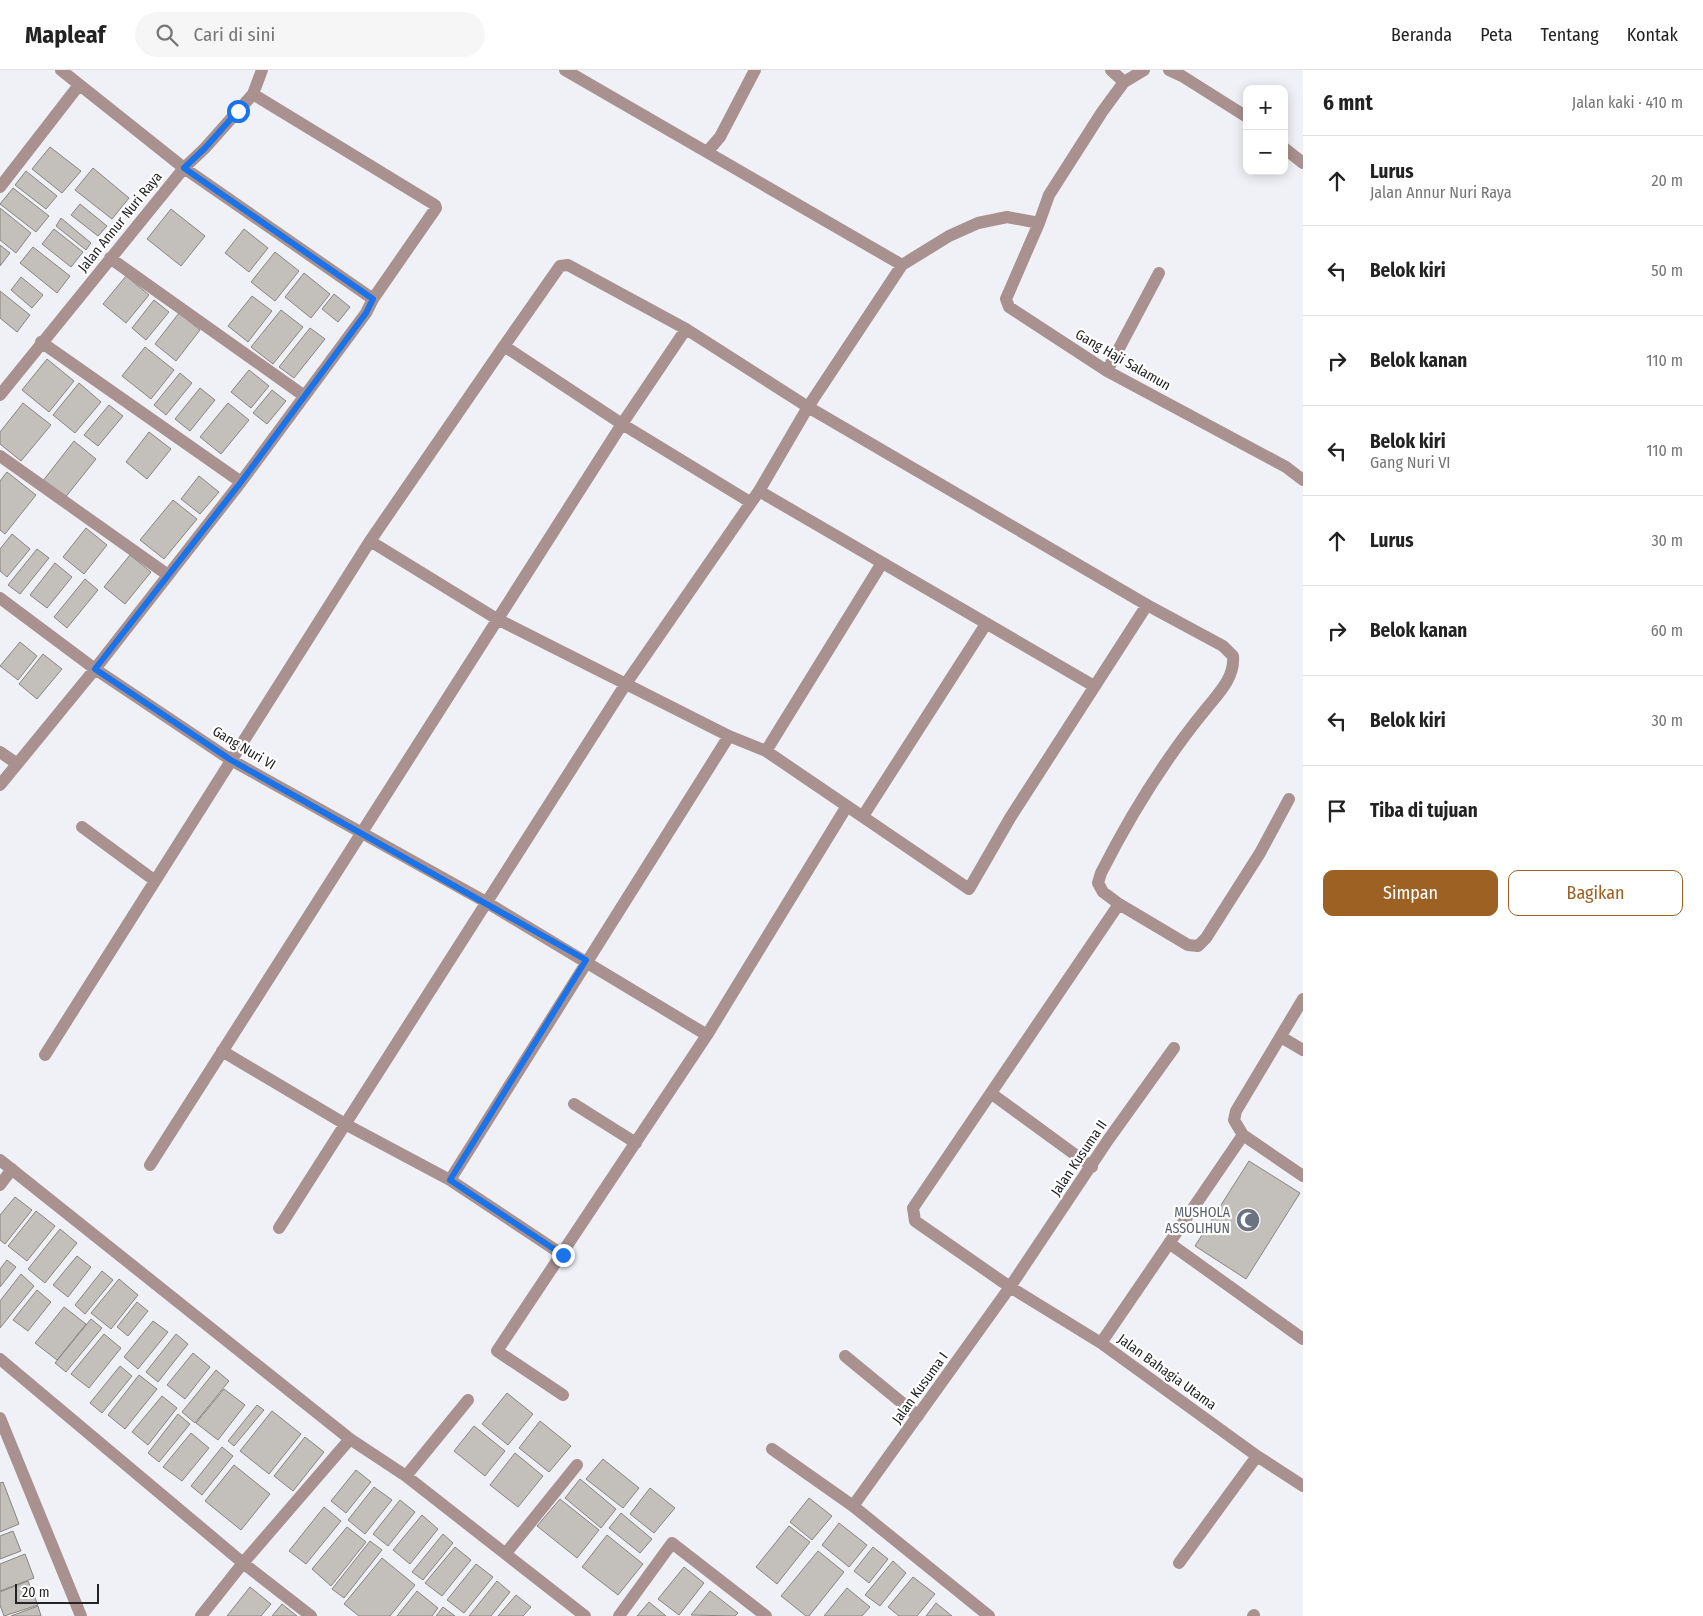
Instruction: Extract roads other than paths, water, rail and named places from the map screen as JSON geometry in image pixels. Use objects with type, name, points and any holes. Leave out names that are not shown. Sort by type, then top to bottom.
[{"type":"street","points":[[61,70],[184,168],[373,299]]},
{"type":"street","name":"Jalan Annur Nuri Raya","points":[[0,395],[41,342],[184,168],[205,148],[253,94],[262,70]]},
{"type":"street","points":[[566,70],[902,265]]},
{"type":"street","points":[[707,152],[720,137],[754,70]]},
{"type":"street","points":[[1111,70],[1124,82]]},
{"type":"street","points":[[279,1228],[627,682],[759,491],[808,407],[902,265],[949,236],[978,223],[1007,217],[1039,223],[1049,195],[1102,112],[1124,82],[1144,70]]},
{"type":"street","points":[[1169,70],[1182,76],[1243,114]]},
{"type":"street","points":[[1,185],[79,85]]},
{"type":"street","points":[[0,785],[16,763],[95,669],[241,482],[303,395],[366,313],[373,299],[427,224],[436,208],[435,205],[253,94]]},
{"type":"street","points":[[1288,151],[1303,163]]},
{"type":"street","name":"Gang Haji Salamun","points":[[1039,223],[1006,299],[1006,304],[1107,371],[1286,467],[1303,480]]},
{"type":"street","points":[[110,258],[303,395]]},
{"type":"street","points":[[45,1055],[370,541],[504,346],[563,264],[686,329],[808,407],[1147,605],[1223,646],[1233,656],[1234,668],[1224,687],[1180,741],[1152,782],[1130,817],[1101,873],[1098,883],[1103,892],[1119,904],[1188,945],[1198,946],[1206,938],[1260,853],[1289,799]]},
{"type":"street","points":[[1107,371],[1159,273]]},
{"type":"street","points":[[150,1165],[496,619],[686,329]]},
{"type":"street","points":[[41,342],[241,482]]},
{"type":"street","points":[[504,346],[622,424],[750,502]]},
{"type":"street","points":[[0,456],[168,575]]},
{"type":"street","points":[[759,491],[1094,686]]},
{"type":"street","points":[[370,541],[496,619],[627,682],[729,736],[766,751],[969,889],[1010,818],[1147,605]]},
{"type":"street","points":[[766,751],[882,563]]},
{"type":"street","name":"Gang Nuri VI","points":[[0,598],[95,669],[231,760],[486,902],[586,960],[707,1035]]},
{"type":"street","points":[[863,816],[986,624]]},
{"type":"street","points":[[450,1180],[586,960],[729,736]]},
{"type":"street","points":[[0,752],[16,763]]},
{"type":"street","points":[[563,1395],[497,1351],[563,1255],[707,1035],[847,806]]},
{"type":"street","points":[[82,827],[154,880]]},
{"type":"street","name":"Jalan Bahagia Utama","points":[[1119,904],[913,1208],[915,1221],[1010,1287],[1101,1343],[1257,1456],[1303,1486]]},
{"type":"street","points":[[1303,999],[1236,1111],[1234,1120],[1243,1135],[1303,1176]]},
{"type":"street","points":[[1281,1037],[1303,1050]]},
{"type":"street","name":"Jalan Kusuma II","points":[[1010,1287],[1174,1048]]},
{"type":"street","points":[[222,1051],[345,1124],[450,1180],[563,1255]]},
{"type":"street","points":[[992,1094],[1092,1167]]},
{"type":"street","points":[[574,1104],[636,1143]]},
{"type":"street","points":[[1101,1343],[1243,1135]]},
{"type":"street","points":[[0,1160],[350,1439],[406,1476],[585,1616]]},
{"type":"street","points":[[0,1185],[12,1170]]},
{"type":"street","points":[[1169,1244],[1303,1339]]},
{"type":"street","name":"Jalan Kusuma I","points":[[853,1506],[1010,1287]]},
{"type":"street","points":[[845,1356],[918,1416]]},
{"type":"street","points":[[0,1358],[243,1563],[311,1616]]},
{"type":"street","points":[[406,1476],[468,1400]]},
{"type":"street","points":[[0,1418],[81,1616]]},
{"type":"street","points":[[201,1616],[243,1563],[350,1439]]},
{"type":"street","points":[[772,1449],[853,1506],[988,1616]]},
{"type":"street","points":[[1179,1563],[1257,1456]]},
{"type":"street","points":[[506,1553],[576,1465]]},
{"type":"street","points":[[619,1616],[672,1543],[766,1616]]},
{"type":"place","name":"MUSHOLA ASSOLIHUN","points":[[1248,1220]]}]
